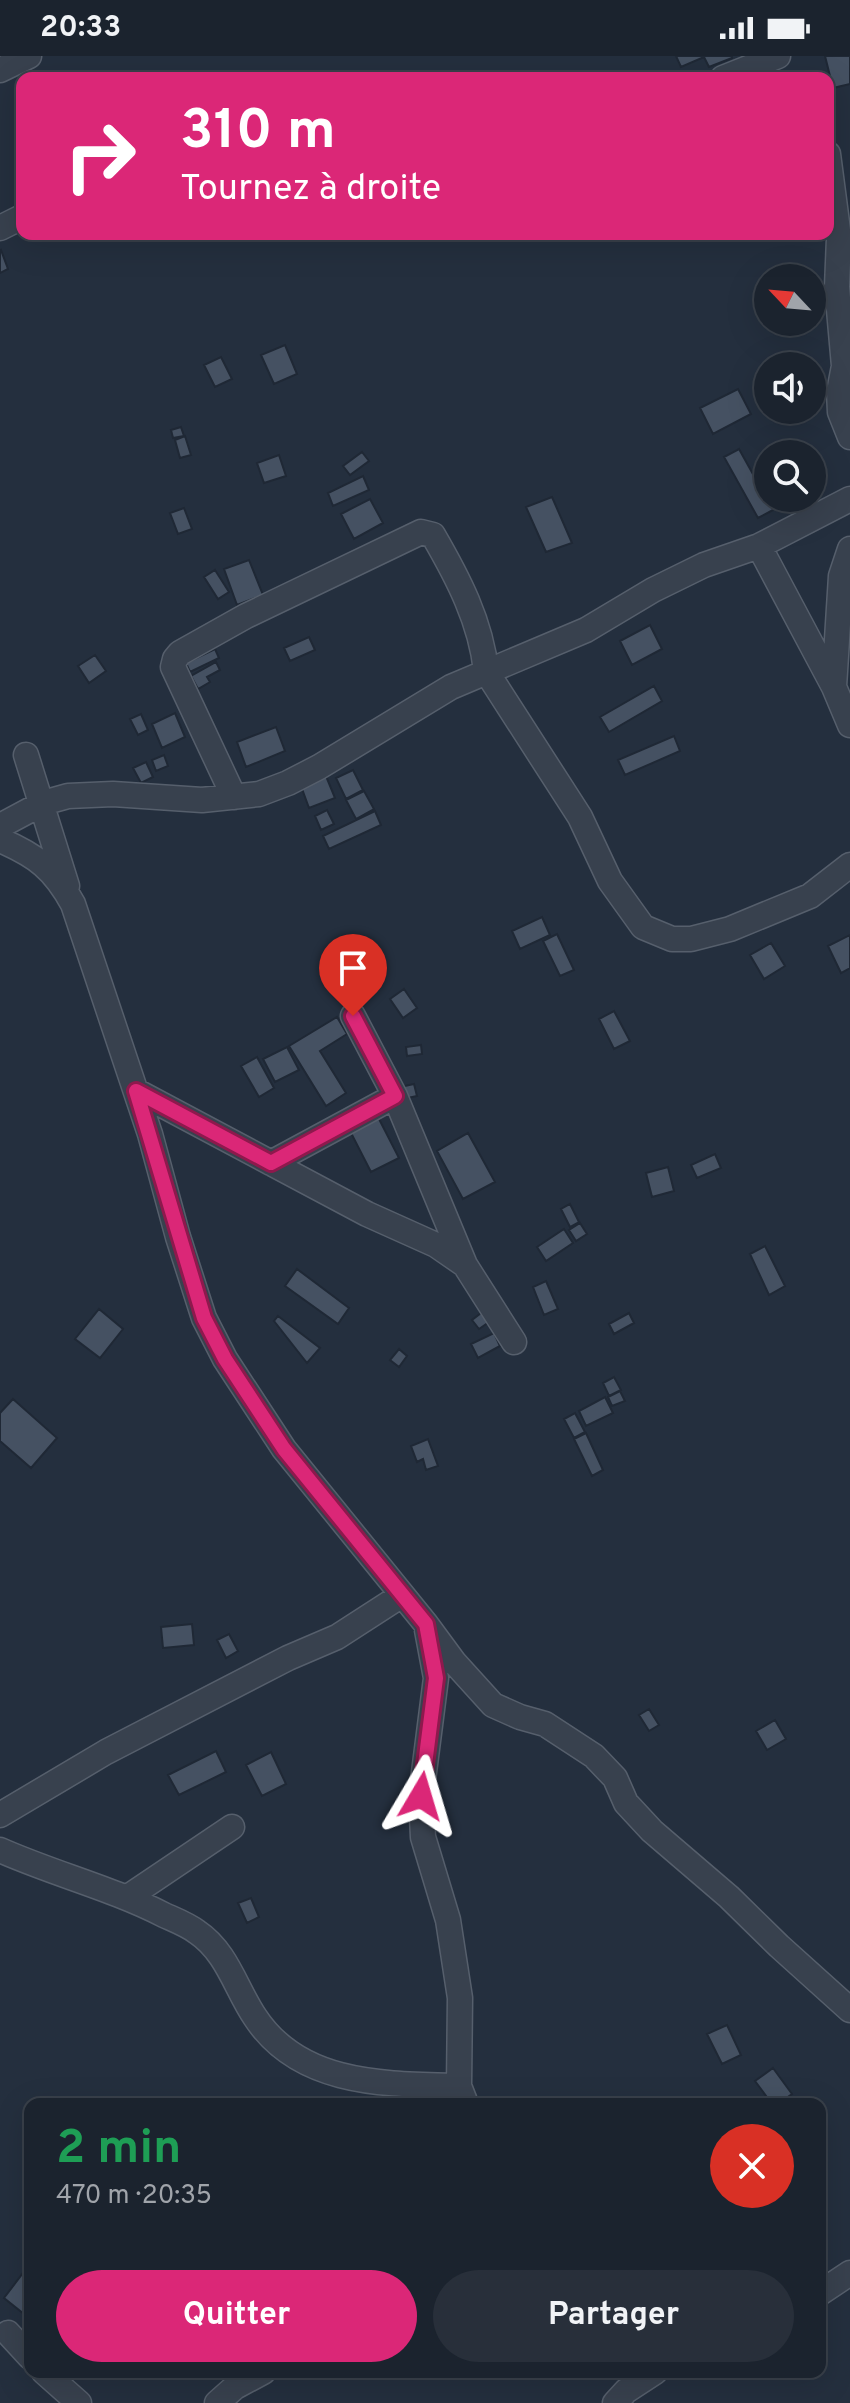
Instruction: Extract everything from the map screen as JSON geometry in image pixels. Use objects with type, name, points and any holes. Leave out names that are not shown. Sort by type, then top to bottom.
[{"type":"street","points":[[0,70],[29,56]]},
{"type":"street","points":[[747,72],[775,65]]},
{"type":"street","points":[[834,200],[839,238],[837,287],[844,366],[839,392],[840,412],[850,437]]},
{"type":"street","points":[[0,826],[43,803],[68,796],[90,794],[202,800],[259,794],[298,778],[451,687],[586,630],[653,590],[704,565],[759,546],[850,499]]},
{"type":"street","points":[[234,797],[173,667],[175,659],[180,653],[246,616],[421,532],[428,532],[433,535],[452,568],[473,615],[486,671],[580,817],[610,881],[643,927],[672,939],[691,939],[730,929],[810,896],[850,865]]},
{"type":"street","points":[[759,546],[843,704]]},
{"type":"street","points":[[843,704],[841,576],[850,549]]},
{"type":"street","points":[[26,755],[136,1091],[204,1318],[225,1359],[284,1449],[454,1662],[493,1705],[545,1724],[594,1756],[615,1778],[626,1803],[652,1831],[729,1897],[850,2010]]},
{"type":"street","points":[[0,840],[35,858],[60,880],[73,904]]},
{"type":"street","points":[[353,1016],[395,1096],[465,1265],[514,1342]]},
{"type":"street","points":[[136,1091],[367,1214],[436,1245],[465,1265]]},
{"type":"street","points":[[271,1163],[395,1096]]},
{"type":"street","points":[[0,1815],[106,1752],[288,1658],[337,1637],[402,1595]]},
{"type":"street","points":[[0,1850],[128,1897],[199,1932],[222,1959],[255,2017],[280,2046],[305,2063],[342,2076],[463,2095],[460,1998],[451,1936],[423,1837],[421,1796],[436,1678],[426,1624]]},
{"type":"street","points":[[128,1897],[232,1827]]},
{"type":"street","points":[[826,2289],[850,2273]]},
{"type":"street","points":[[8,2333],[24,2350]]},
{"type":"street","points":[[51,2378],[79,2403]]},
{"type":"street","points":[[217,2403],[235,2387],[252,2378]]},
{"type":"street","points":[[622,2392],[645,2378]]},
{"type":"building","points":[[676,56],[732,56],[732,58],[709,67],[704,57],[681,67]]},
{"type":"building","points":[[825,56],[850,56],[850,84],[834,88],[834,72],[829,72]]},
{"type":"building","points":[[0,251],[8,269],[0,273]]},
{"type":"building","points":[[285,345],[297,374],[274,384],[261,355]]},
{"type":"building","points":[[221,357],[232,379],[215,387],[204,365]]},
{"type":"building","points":[[738,389],[751,414],[713,434],[700,408]]},
{"type":"building","points":[[181,427],[184,436],[173,438],[171,430]]},
{"type":"building","points":[[185,436],[191,455],[180,458],[175,440]]},
{"type":"building","points":[[739,449],[754,476],[754,511],[724,457]]},
{"type":"building","points":[[362,452],[369,461],[350,475],[343,466]]},
{"type":"building","points":[[279,455],[286,476],[264,483],[257,463]]},
{"type":"building","points":[[363,476],[369,490],[333,506],[328,493]]},
{"type":"building","points":[[552,497],[572,543],[546,552],[526,507]]},
{"type":"building","points":[[370,499],[383,523],[354,539],[341,514]]},
{"type":"building","points":[[184,508],[192,529],[178,534],[170,513]]},
{"type":"building","points":[[755,512],[769,512],[758,518]]},
{"type":"building","points":[[249,560],[263,595],[237,605],[224,569]]},
{"type":"building","points":[[215,570],[229,592],[218,599],[204,577]]},
{"type":"building","points":[[650,625],[662,649],[632,665],[620,641]]},
{"type":"building","points":[[309,637],[315,650],[290,661],[284,648]]},
{"type":"building","points":[[215,649],[219,658],[190,672],[186,663]]},
{"type":"building","points":[[95,655],[106,671],[89,683],[78,666]]},
{"type":"building","points":[[216,662],[220,670],[207,677],[210,682],[198,689],[191,676]]},
{"type":"building","points":[[654,686],[662,701],[609,732],[600,717]]},
{"type":"building","points":[[175,713],[185,737],[162,748],[152,724]]},
{"type":"building","points":[[141,714],[148,730],[138,735],[130,719]]},
{"type":"building","points":[[276,727],[285,751],[246,767],[237,742]]},
{"type":"building","points":[[674,736],[680,751],[625,775],[618,760]]},
{"type":"building","points":[[164,755],[168,766],[156,771],[152,760]]},
{"type":"building","points":[[146,762],[153,777],[141,783],[133,768]]},
{"type":"building","points":[[353,770],[363,790],[346,799],[336,778]]},
{"type":"building","points":[[326,776],[335,798],[309,808],[301,786]]},
{"type":"building","points":[[364,791],[374,809],[356,819],[346,800]]},
{"type":"building","points":[[327,810],[334,824],[321,830],[315,816]]},
{"type":"building","points":[[375,811],[381,825],[329,849],[323,836]]},
{"type":"building","points":[[542,917],[550,935],[520,949],[512,931]]},
{"type":"building","points":[[557,934],[574,970],[560,976],[543,941]]},
{"type":"building","points":[[850,935],[850,968],[841,973],[828,946]]},
{"type":"building","points":[[771,943],[785,966],[764,979],[750,955]]},
{"type":"building","points":[[404,989],[417,1008],[403,1018],[390,999]]},
{"type":"building","points":[[614,1011],[630,1041],[614,1049],[599,1019]]},
{"type":"building","points":[[337,1017],[347,1034],[320,1051],[346,1093],[326,1106],[289,1046]]},
{"type":"building","points":[[421,1045],[422,1054],[407,1056],[406,1047]]},
{"type":"building","points":[[287,1047],[299,1070],[275,1082],[263,1059]]},
{"type":"building","points":[[257,1057],[274,1088],[259,1097],[241,1066]]},
{"type":"building","points":[[414,1084],[417,1096],[403,1099],[400,1087]]},
{"type":"building","points":[[378,1117],[399,1158],[371,1172],[350,1131]]},
{"type":"building","points":[[468,1133],[495,1182],[463,1199],[437,1151]]},
{"type":"building","points":[[715,1154],[721,1168],[697,1178],[691,1165]]},
{"type":"building","points":[[668,1167],[674,1191],[652,1197],[646,1173]]},
{"type":"building","points":[[570,1204],[579,1222],[570,1227],[561,1209]]},
{"type":"building","points":[[580,1223],[587,1234],[576,1241],[569,1230]]},
{"type":"building","points":[[564,1229],[573,1243],[546,1261],[537,1247]]},
{"type":"building","points":[[765,1246],[785,1286],[769,1295],[750,1254]]},
{"type":"building","points":[[297,1269],[349,1308],[338,1324],[285,1286]]},
{"type":"building","points":[[546,1281],[558,1309],[544,1315],[533,1287]]},
{"type":"building","points":[[99,1309],[123,1329],[100,1358],[75,1339]]},
{"type":"building","points":[[485,1310],[492,1320],[479,1329],[472,1320]]},
{"type":"building","points":[[629,1313],[634,1323],[614,1334],[609,1324]]},
{"type":"building","points":[[278,1316],[320,1348],[307,1363],[274,1321]]},
{"type":"building","points":[[494,1333],[500,1346],[478,1358],[471,1344]]},
{"type":"building","points":[[399,1349],[407,1356],[399,1367],[390,1360]]},
{"type":"building","points":[[614,1377],[621,1390],[609,1396],[603,1383]]},
{"type":"building","points":[[620,1391],[625,1401],[612,1406],[608,1397]]},
{"type":"building","points":[[605,1397],[613,1413],[586,1426],[579,1411]]},
{"type":"building","points":[[13,1399],[57,1438],[31,1468],[0,1441],[0,1413]]},
{"type":"building","points":[[575,1413],[585,1432],[574,1438],[564,1419]]},
{"type":"building","points":[[586,1433],[603,1470],[592,1476],[574,1439]]},
{"type":"building","points":[[428,1439],[438,1466],[426,1470],[423,1459],[417,1462],[411,1446]]},
{"type":"building","points":[[192,1624],[194,1645],[163,1648],[161,1627]]},
{"type":"building","points":[[229,1634],[238,1651],[226,1658],[217,1640]]},
{"type":"building","points":[[649,1709],[659,1725],[649,1731],[639,1715]]},
{"type":"building","points":[[775,1720],[786,1739],[767,1750],[756,1731]]},
{"type":"building","points":[[216,1751],[226,1772],[179,1795],[168,1775]]},
{"type":"building","points":[[271,1752],[286,1784],[262,1796],[246,1765]]},
{"type":"building","points":[[251,1898],[259,1917],[247,1923],[238,1903]]},
{"type":"building","points":[[727,2025],[741,2055],[722,2064],[707,2034]]},
{"type":"building","points":[[773,2068],[792,2094],[786,2098],[768,2098],[755,2081]]},
{"type":"building","points":[[24,2272],[24,2314],[4,2298]]},
{"type":"route","points":[[353,1016],[395,1096],[271,1163],[136,1091],[204,1318],[225,1359],[284,1449],[426,1624],[436,1678],[421,1796]]}]
